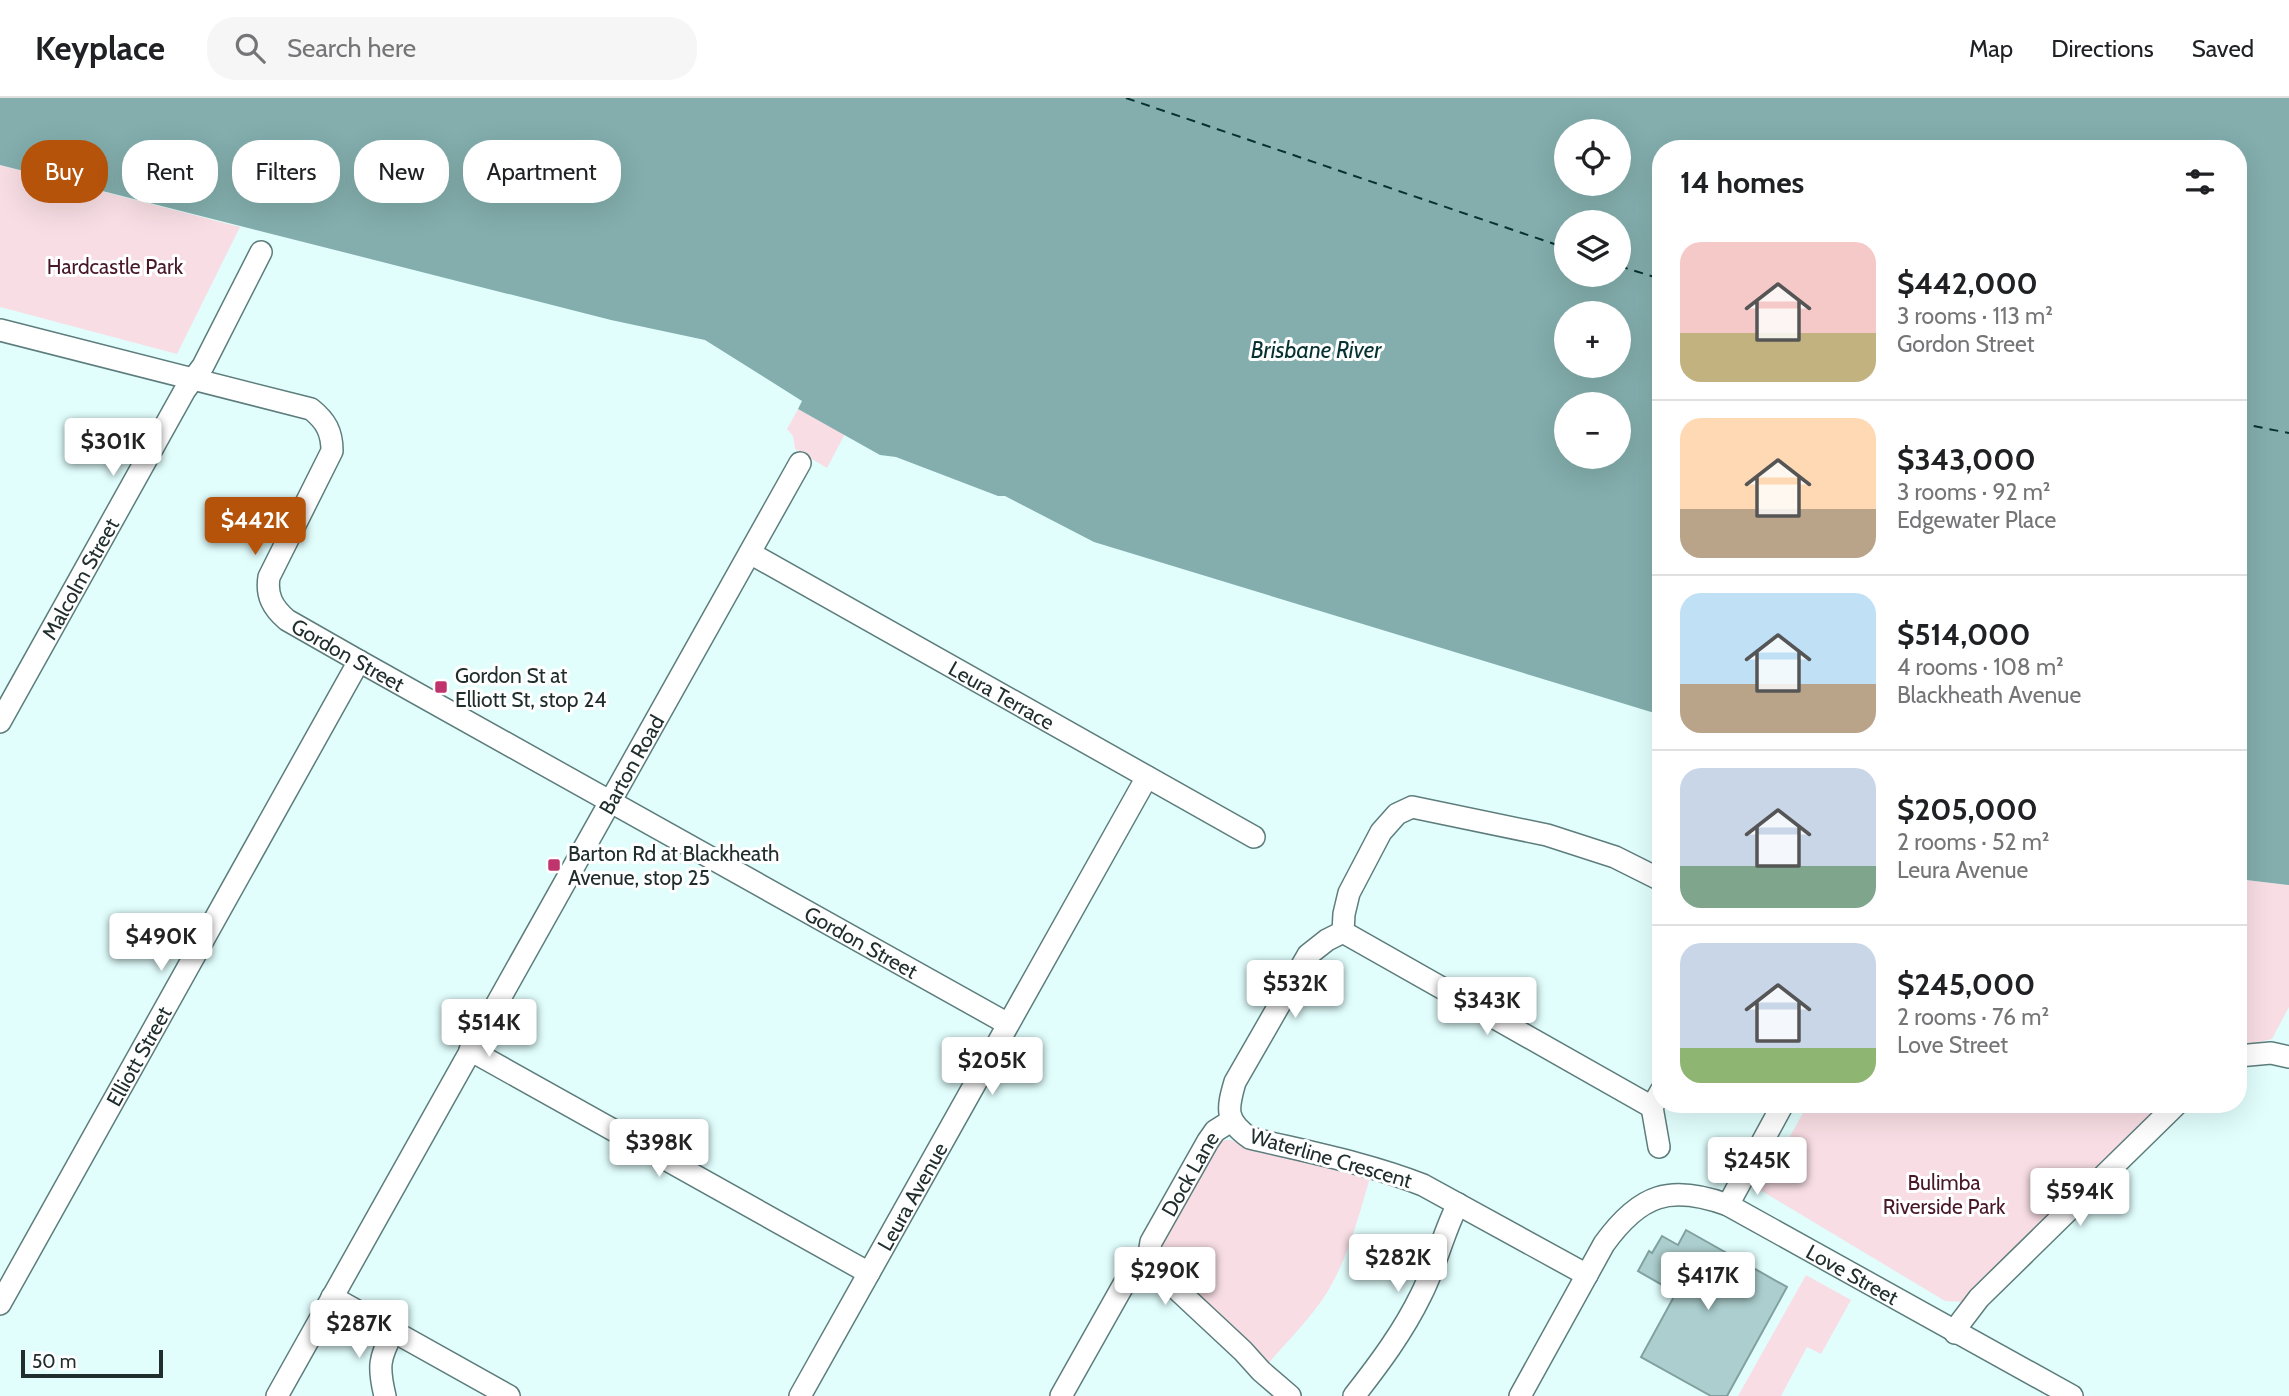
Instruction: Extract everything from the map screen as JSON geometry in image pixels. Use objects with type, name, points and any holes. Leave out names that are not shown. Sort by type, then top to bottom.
[{"type":"street","name":"Malcolm Street","points":[[0,722],[185,390],[203,366],[261,252]]},
{"type":"street","name":"Gordon Street","points":[[0,330],[303,407],[318,415],[328,428],[332,442],[330,458],[269,577],[268,594],[272,604],[287,620],[1008,1024]]},
{"type":"street","name":"Barton Road","points":[[276,1396],[800,463]]},
{"type":"street","name":"Leura Terrace","points":[[750,553],[1254,837]]},
{"type":"street","name":"Elliott Street","points":[[0,1304],[359,661]]},
{"type":"street","name":"Leura Avenue","points":[[800,1396],[1147,777]]},
{"type":"street","points":[[1652,876],[1615,857],[1547,835],[1412,807],[1397,814],[1381,832],[1349,893],[1343,932],[1652,1097]]},
{"type":"street","name":"Waterline Crescent","points":[[1343,932],[1327,940],[1308,955],[1235,1082],[1228,1105],[1231,1121],[1250,1138],[1396,1175],[1423,1185],[1587,1275]]},
{"type":"street","points":[[470,1050],[869,1273]]},
{"type":"street","points":[[2247,1055],[2271,1053],[2289,1057]]},
{"type":"street","points":[[1657,1113],[1659,1147]]},
{"type":"street","points":[[1728,1205],[1778,1113]]},
{"type":"street","points":[[1955,1333],[1979,1297],[2168,1113]]},
{"type":"street","name":"Dock Lane","points":[[1151,1276],[1148,1260],[1151,1242],[1208,1141],[1215,1131],[1231,1121]]},
{"type":"street","name":"Love Street","points":[[1521,1396],[1604,1244],[1620,1222],[1638,1206],[1677,1194],[1706,1198],[1728,1205],[2072,1396]]},
{"type":"street","points":[[1354,1396],[1391,1349],[1422,1294],[1449,1220],[1458,1203]]},
{"type":"street","points":[[1061,1396],[1124,1284],[1137,1275],[1168,1281],[1290,1396]]},
{"type":"street","points":[[332,1297],[509,1396]]},
{"type":"street","points":[[385,1396],[379,1366],[393,1332]]},
{"type":"green space","name":"Hardcastle Park","points":[[0,165],[21,170],[21,203],[108,203],[108,193],[122,197],[122,203],[147,203],[240,227],[177,354],[0,307]]},
{"type":"green space","points":[[798,409],[845,434],[827,468],[795,449],[793,436],[787,429]]},
{"type":"green space","points":[[2247,880],[2289,885],[2289,1007],[2272,1039],[2247,1045]]},
{"type":"green space","name":"Bulimba Riverside Park","points":[[1803,1113],[2157,1113],[1963,1302],[1945,1301],[1760,1190]]},
{"type":"green space","points":[[1214,1140],[1231,1140],[1244,1146],[1370,1178],[1350,1243],[1329,1289],[1267,1365],[1170,1272],[1157,1244]]},
{"type":"green space","points":[[1806,1275],[1851,1300],[1821,1354],[1807,1347],[1781,1396],[1738,1396]]},
{"type":"water","name":"Brisbane River","points":[[0,98],[2289,98],[2289,885],[2247,880],[2247,140],[1652,140],[1652,712],[1094,542],[1005,496],[998,496],[896,457],[880,455],[798,409],[802,401],[705,340],[611,320],[150,203],[218,203],[218,140],[122,140],[122,196],[108,192],[108,140],[21,140],[21,170],[0,165]]},
{"type":"building","points":[[1686,1230],[1787,1287],[1727,1396],[1711,1396],[1641,1357],[1676,1293],[1638,1271],[1649,1251],[1652,1253],[1662,1236],[1678,1245]]},
{"type":"ferry route","points":[[1126,98],[1554,244]]},
{"type":"ferry route","points":[[1631,270],[1652,276]]},
{"type":"ferry route","points":[[2247,425],[2289,433]]},
{"type":"place","name":"Gordon St at Elliott St, stop 24","points":[[441,687]]},
{"type":"place","name":"Barton Rd at Blackheath Avenue, stop 25","points":[[554,865]]}]
